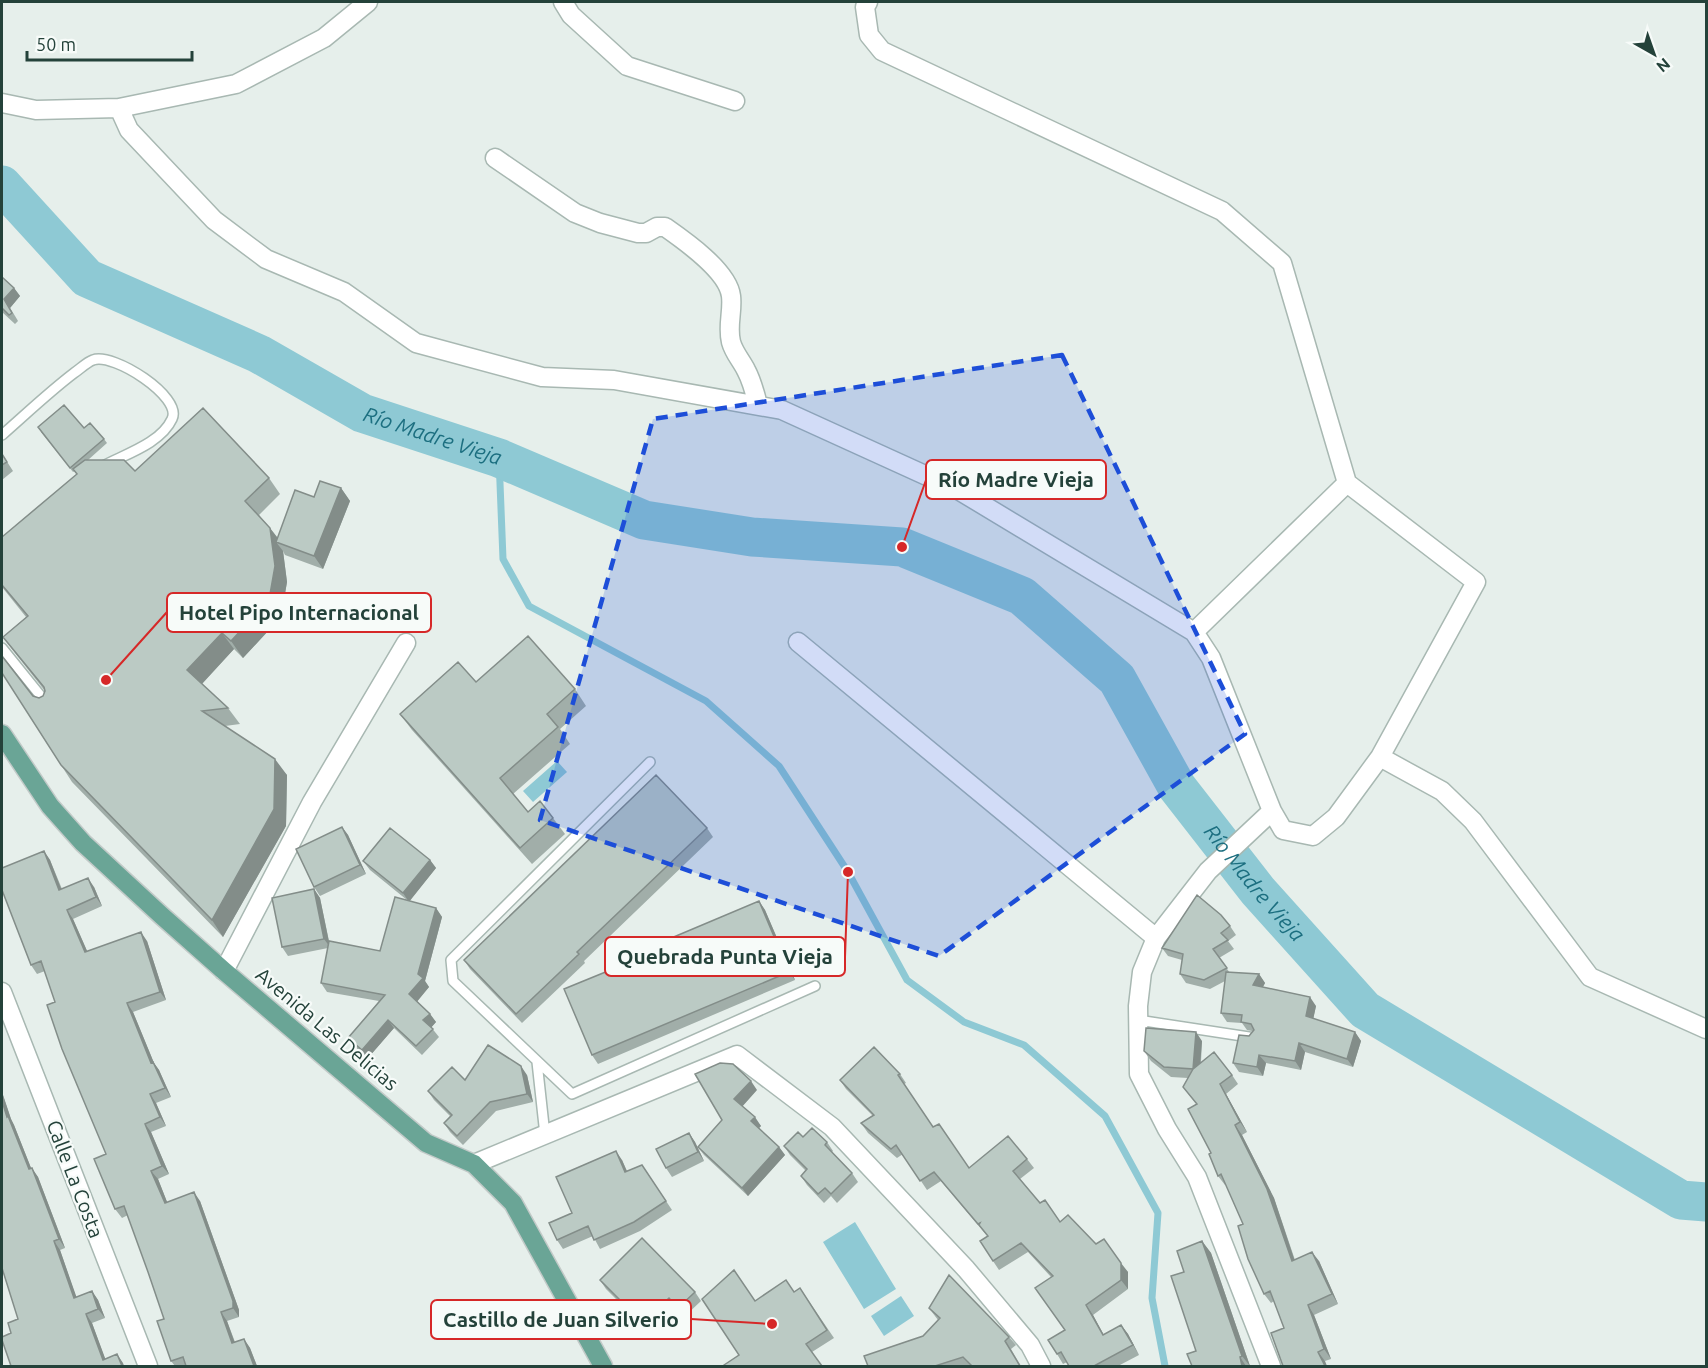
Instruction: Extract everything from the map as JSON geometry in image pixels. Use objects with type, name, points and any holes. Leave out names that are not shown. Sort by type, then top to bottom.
[{"type":"main road","name":"Avenida Las Delicias","points":[[2,734],[50,806],[83,843],[224,971],[426,1143],[474,1164],[513,1203],[603,1366]]},
{"type":"street","points":[[2,103],[36,110],[120,108],[236,84],[324,38],[368,2]]},
{"type":"street","points":[[563,2],[571,15],[627,66],[735,101]]},
{"type":"street","points":[[120,108],[129,130],[214,220],[266,259],[344,292],[416,343],[542,377],[614,380],[782,410],[960,491],[1194,632],[1211,658],[1272,811],[1283,830],[1312,836],[1336,817],[1380,756],[1476,582],[1347,483],[1282,263],[1222,211],[882,51],[869,35],[865,7],[868,2]]},
{"type":"street","points":[[495,158],[575,213],[587,218],[642,233],[657,227],[665,227],[717,270],[730,291],[729,329],[733,348],[747,371],[758,405]]},
{"type":"street","points":[[1194,632],[1347,483]]},
{"type":"street","points":[[798,642],[1156,938]]},
{"type":"street","points":[[224,971],[312,802],[406,643]]},
{"type":"street","points":[[1380,756],[1442,791],[1473,821],[1590,977],[1707,1029]]},
{"type":"street","points":[[1271,1366],[1197,1178],[1167,1129],[1139,1074],[1138,1006],[1142,972],[1156,938],[1208,871],[1272,811]]},
{"type":"street","name":"Calle La Costa","points":[[2,992],[148,1366]]},
{"type":"street","points":[[474,1164],[736,1055],[832,1127],[966,1269],[1030,1345],[1041,1366]]},
{"type":"lane","points":[[2,435],[65,380],[92,360],[104,358],[145,378],[168,399],[173,409],[173,418],[151,441],[100,467]]},
{"type":"lane","points":[[2,648],[50,708]]},
{"type":"lane","points":[[650,762],[451,960],[453,981],[572,1094],[815,986]]},
{"type":"lane","points":[[1138,1020],[1253,1038]]},
{"type":"lane","points":[[537,1062],[545,1135]]},
{"type":"highlighted area","points":[[1062,355],[1245,734],[939,956],[540,820],[653,419]]},
{"type":"water","points":[[557,761],[567,772],[533,802],[523,791]]},
{"type":"water","points":[[855,1222],[896,1289],[864,1309],[823,1242]]},
{"type":"water","points":[[901,1296],[914,1316],[884,1336],[871,1316]]},
{"type":"building","points":[[2,277],[14,288],[4,299],[12,313],[9,315],[2,308]]},
{"type":"building","points":[[64,405],[84,428],[90,423],[104,439],[70,468],[38,427]]},
{"type":"building","points":[[203,408],[269,478],[245,501],[270,528],[275,566],[269,600],[231,641],[222,633],[187,670],[228,708],[202,711],[275,759],[274,809],[212,920],[61,765],[2,673],[2,656],[33,696],[39,698],[43,696],[44,687],[3,637],[28,616],[2,585],[2,537],[77,474],[73,469],[85,460],[124,460],[135,471]]},
{"type":"building","points":[[2,454],[7,462],[2,465]]},
{"type":"building","points":[[320,481],[341,488],[314,556],[276,542],[295,490],[314,497]]},
{"type":"building","points":[[528,636],[575,689],[547,714],[558,727],[500,778],[528,812],[540,801],[553,818],[520,848],[400,714],[458,662],[476,682]]},
{"type":"building","points":[[656,775],[707,828],[577,952],[579,954],[516,1014],[464,960]]},
{"type":"building","points":[[342,827],[360,865],[314,887],[296,849]]},
{"type":"building","points":[[390,828],[430,860],[403,893],[363,861]]},
{"type":"building","points":[[44,851],[59,890],[88,878],[96,897],[67,910],[85,952],[141,932],[160,992],[127,1003],[151,1063],[153,1062],[165,1088],[150,1094],[160,1117],[145,1124],[162,1166],[151,1171],[165,1203],[194,1192],[233,1301],[233,1308],[221,1312],[232,1343],[244,1339],[254,1366],[186,1366],[183,1357],[171,1361],[157,1321],[164,1319],[124,1206],[115,1209],[94,1159],[106,1154],[62,1049],[47,1005],[55,1002],[41,961],[31,965],[2,890],[2,868]]},
{"type":"building","points":[[314,889],[324,939],[282,947],[272,898]]},
{"type":"building","points":[[1197,895],[1221,915],[1230,926],[1221,933],[1228,940],[1213,949],[1227,968],[1204,980],[1180,974],[1183,954],[1162,948]]},
{"type":"building","points":[[395,897],[436,908],[418,974],[423,978],[409,994],[430,1014],[423,1020],[433,1029],[416,1046],[388,1020],[362,1050],[348,1038],[385,995],[321,983],[329,941],[380,951]]},
{"type":"building","points":[[759,901],[789,972],[592,1055],[564,989],[652,953],[650,947]]},
{"type":"building","points":[[1226,972],[1259,974],[1253,985],[1310,997],[1306,1016],[1355,1032],[1347,1059],[1299,1043],[1295,1061],[1259,1055],[1257,1067],[1233,1063],[1239,1035],[1249,1036],[1254,1030],[1251,1024],[1241,1022],[1242,1015],[1221,1013]]},
{"type":"building","points":[[1146,1028],[1196,1032],[1193,1069],[1164,1067],[1144,1051]]},
{"type":"building","points":[[488,1045],[521,1066],[527,1094],[490,1102],[457,1136],[444,1123],[452,1115],[428,1091],[452,1067],[465,1080]]},
{"type":"building","points":[[874,1047],[900,1074],[898,1075],[933,1127],[939,1124],[969,1168],[1008,1136],[1027,1159],[1013,1171],[1040,1203],[1045,1200],[1060,1222],[1068,1215],[1096,1244],[1104,1239],[1121,1263],[1121,1280],[1086,1305],[1103,1335],[1121,1325],[1133,1345],[1094,1366],[1069,1366],[1061,1352],[1057,1354],[1048,1340],[1065,1330],[1035,1288],[1053,1276],[1021,1243],[993,1261],[980,1241],[988,1236],[979,1225],[980,1223],[978,1224],[934,1172],[920,1181],[896,1145],[891,1149],[861,1123],[874,1115],[840,1080]]},
{"type":"building","points":[[1214,1052],[1232,1075],[1220,1084],[1240,1122],[1235,1125],[1267,1189],[1292,1261],[1312,1252],[1332,1294],[1308,1305],[1324,1349],[1318,1352],[1325,1366],[1283,1366],[1271,1333],[1284,1328],[1270,1291],[1264,1294],[1248,1259],[1238,1226],[1243,1224],[1221,1174],[1218,1176],[1209,1154],[1211,1153],[1188,1109],[1197,1104],[1183,1087],[1193,1069]]},
{"type":"building","points":[[720,1063],[733,1064],[751,1081],[734,1099],[755,1117],[751,1121],[779,1147],[742,1188],[698,1147],[722,1120],[695,1074]]},
{"type":"building","points":[[2,1101],[29,1169],[32,1168],[59,1239],[54,1241],[74,1298],[92,1291],[98,1309],[86,1314],[103,1360],[117,1354],[122,1366],[11,1366],[2,1337],[11,1333],[8,1323],[18,1319],[2,1268]]},
{"type":"building","points":[[812,1128],[827,1142],[825,1145],[852,1173],[831,1194],[825,1188],[818,1194],[801,1176],[807,1169],[784,1146],[798,1132],[803,1137]]},
{"type":"building","points":[[689,1133],[698,1152],[666,1168],[656,1149]]},
{"type":"building","points":[[616,1151],[625,1172],[642,1165],[666,1201],[634,1222],[594,1240],[588,1226],[557,1240],[549,1223],[572,1213],[556,1177]]},
{"type":"building","points":[[642,1238],[695,1292],[678,1308],[669,1298],[643,1323],[600,1280]]},
{"type":"building","points":[[1202,1241],[1242,1356],[1240,1357],[1242,1366],[1192,1366],[1187,1354],[1196,1351],[1171,1276],[1184,1272],[1177,1251]]},
{"type":"building","points":[[734,1270],[755,1301],[786,1280],[794,1292],[800,1288],[827,1330],[806,1344],[822,1366],[724,1365],[739,1355],[702,1299]]},
{"type":"building","points":[[949,1275],[1009,1337],[1005,1341],[1020,1366],[972,1366],[963,1357],[935,1366],[868,1366],[864,1356],[923,1336],[940,1318],[929,1308]]},
{"type":"waterway","name":"Río Madre Vieja","points":[[2,185],[87,278],[259,354],[362,413],[499,458],[644,520],[752,537],[902,547],[1022,596],[1117,679],[1177,787],[1258,891],[1365,1010],[1681,1200],[1706,1202]]},
{"type":"waterway","points":[[499,458],[503,559],[529,606],[706,701],[779,766],[848,872],[907,980],[964,1022],[1024,1045],[1105,1116],[1158,1213],[1152,1298],[1165,1366]]},
{"type":"place","name":"Río Madre Vieja","points":[[902,547]]},
{"type":"place","name":"Hotel Pipo Internacional","points":[[106,680]]},
{"type":"place","name":"Quebrada Punta Vieja","points":[[848,872]]},
{"type":"place","name":"Castillo de Juan Silverio","points":[[772,1324]]}]
